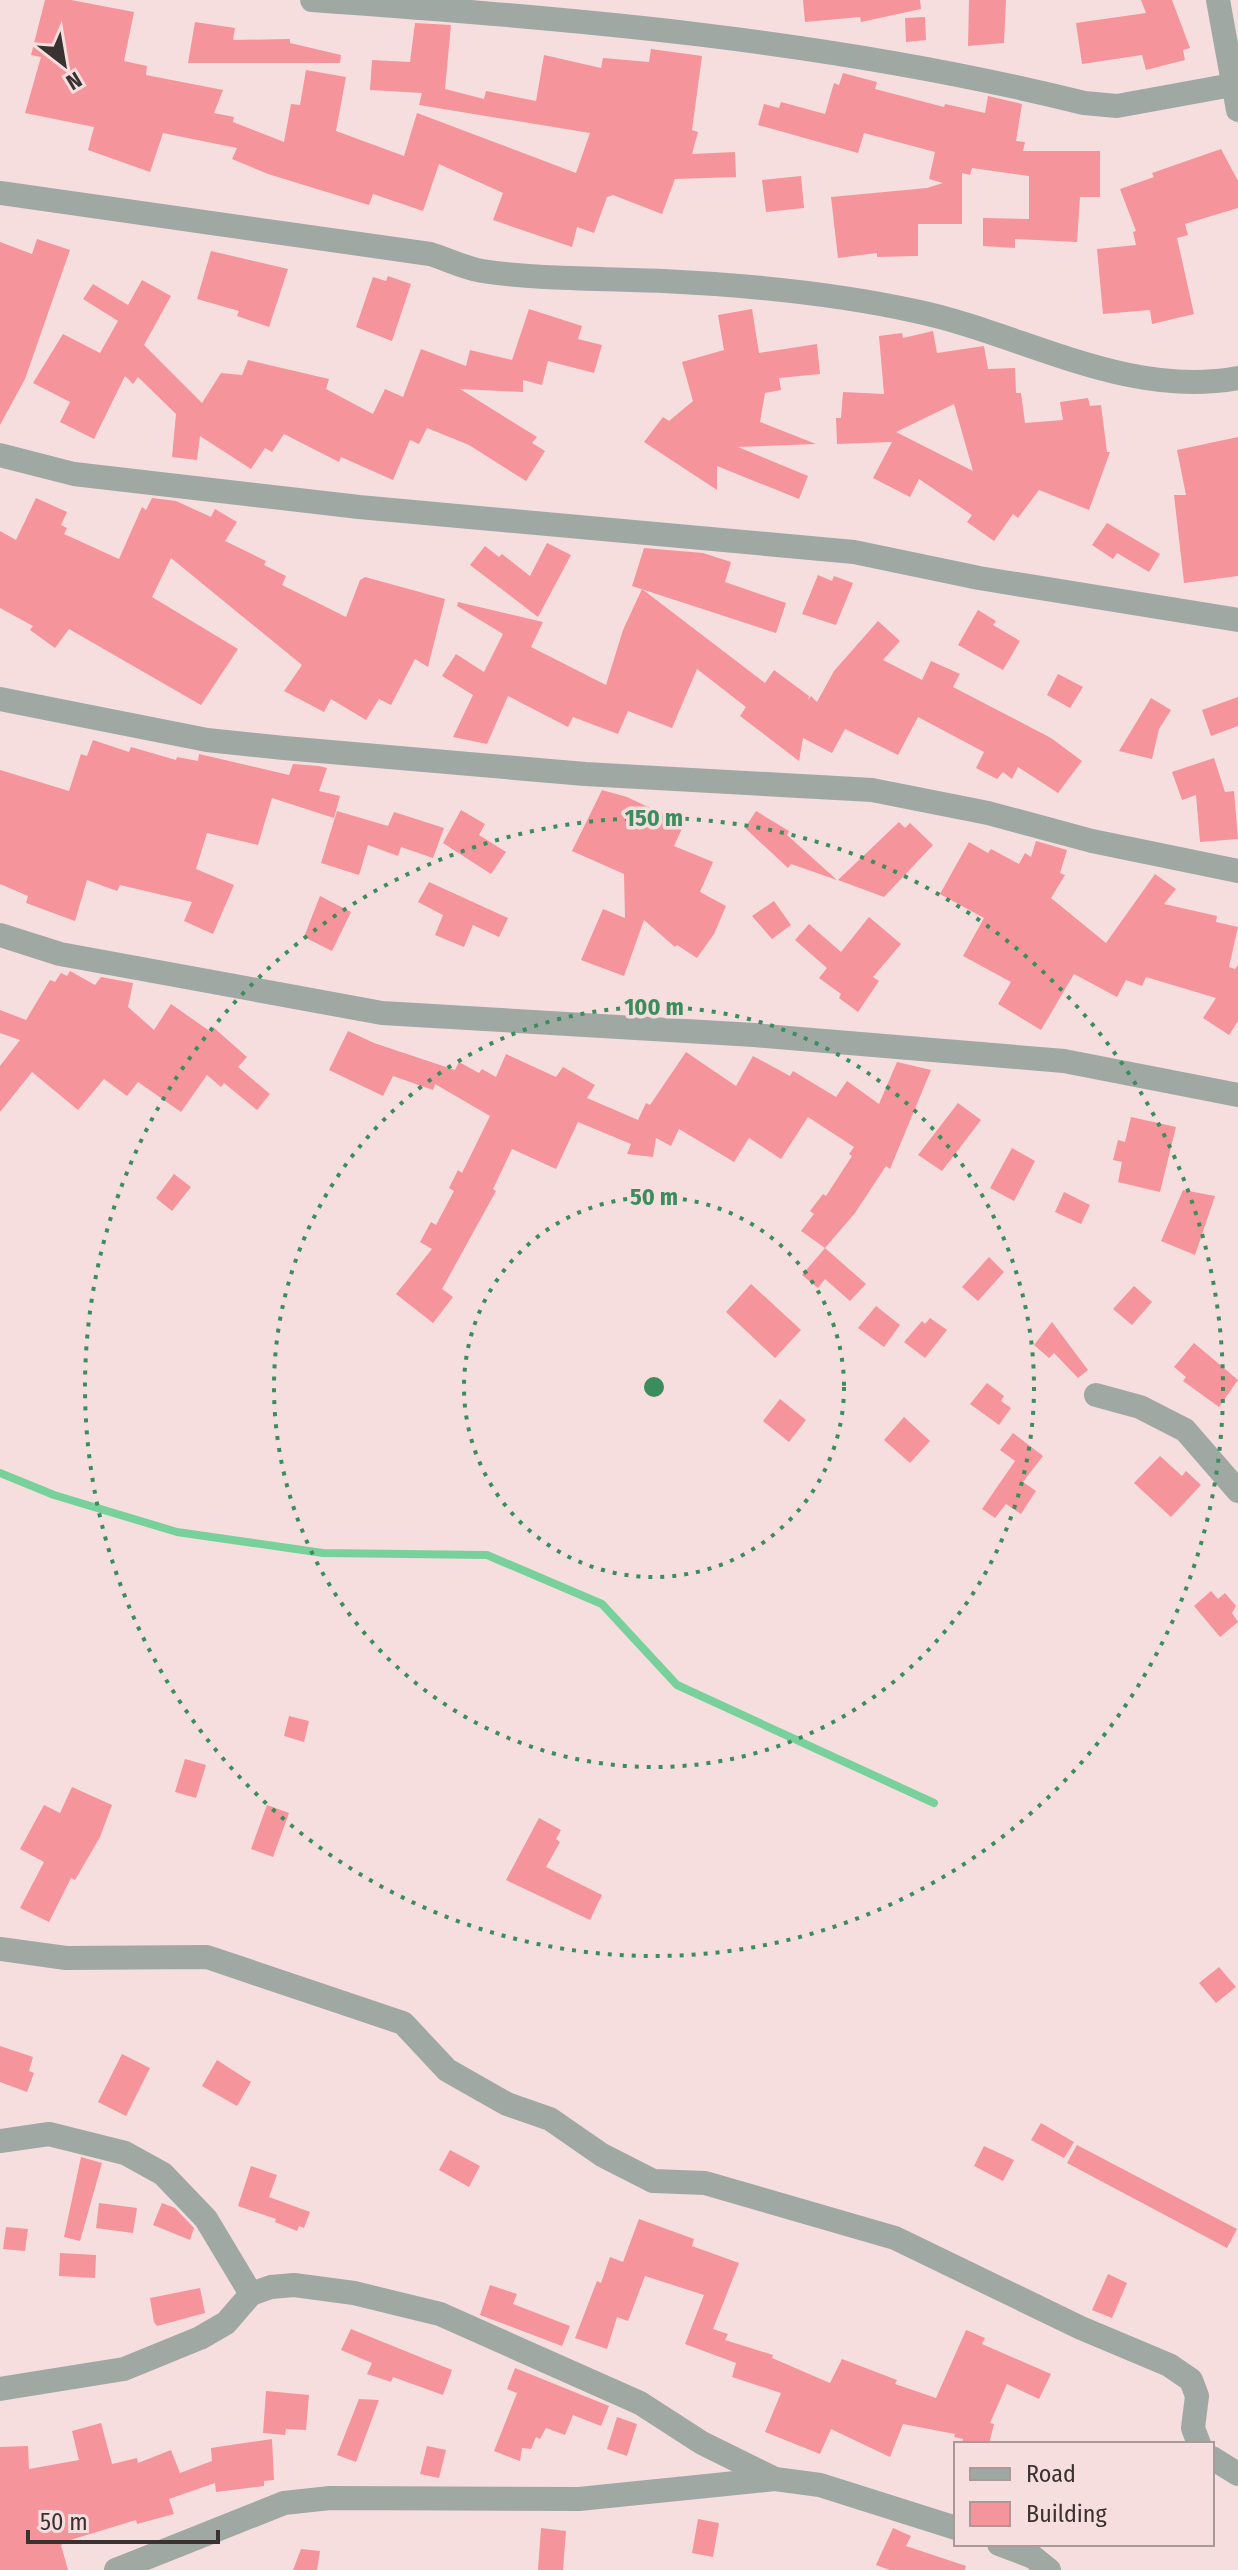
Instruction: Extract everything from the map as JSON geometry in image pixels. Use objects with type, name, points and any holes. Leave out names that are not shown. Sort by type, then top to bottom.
[{"type":"street","points":[[312,0],[539,16],[718,34],[1084,103],[1139,103],[1232,85]]},
{"type":"street","points":[[1218,0],[1238,110]]},
{"type":"street","points":[[0,193],[430,254],[480,270],[568,280],[745,285],[917,311],[1083,365],[1212,383],[1238,378]]},
{"type":"street","points":[[0,455],[74,474],[359,507],[854,552],[979,578],[1238,620]]},
{"type":"street","points":[[0,699],[176,734],[254,745],[585,774],[872,790],[988,813],[1092,841],[1238,871]]},
{"type":"street","points":[[0,935],[60,954],[382,1013],[754,1035],[1064,1061],[1238,1095]]},
{"type":"street","points":[[1096,1395],[1140,1407],[1185,1430],[1238,1491]]},
{"type":"street","points":[[0,1949],[66,1958],[207,1957],[282,1985],[403,2023],[447,2070],[507,2104],[550,2119],[602,2155],[653,2181],[705,2183],[895,2238],[1081,2328],[1169,2365],[1191,2380],[1197,2396],[1193,2428],[1198,2442]]},
{"type":"street","points":[[0,2141],[49,2134],[125,2153],[163,2174],[206,2219],[251,2294]]},
{"type":"street","points":[[0,2389],[124,2369],[158,2357],[226,2323],[251,2294],[271,2287],[294,2285],[354,2293],[440,2314],[640,2403],[702,2443],[775,2479]]},
{"type":"street","points":[[1214,2459],[1238,2474]]},
{"type":"street","points":[[116,2570],[284,2503],[406,2496],[579,2499],[775,2479],[820,2485],[954,2527]]},
{"type":"street","points":[[1004,2546],[1033,2557],[1049,2570]]},
{"type":"building","points":[[45,0],[71,0],[134,12],[124,61],[147,66],[146,75],[223,90],[214,113],[234,117],[233,122],[284,142],[291,104],[300,105],[306,70],[346,77],[336,131],[404,156],[417,113],[576,173],[590,133],[419,105],[422,93],[370,90],[372,60],[410,62],[415,23],[451,25],[445,89],[484,99],[486,91],[536,101],[544,55],[601,68],[603,58],[649,62],[651,49],[702,56],[692,130],[698,132],[692,154],[735,152],[736,177],[675,179],[662,214],[613,195],[607,197],[594,233],[577,227],[572,247],[493,220],[503,193],[439,164],[423,211],[373,194],[369,205],[268,174],[232,159],[237,148],[163,133],[150,172],[88,150],[94,127],[25,113],[41,57],[31,55]]},
{"type":"building","points":[[803,0],[920,0],[921,9],[861,22],[860,17],[805,22]]},
{"type":"building","points":[[969,0],[1006,0],[1004,43],[968,46]]},
{"type":"building","points":[[1141,0],[1172,0],[1190,48],[1183,50],[1185,60],[1146,70],[1142,55],[1082,64],[1076,23],[1146,13]]},
{"type":"building","points":[[925,17],[926,40],[906,42],[905,18]]},
{"type":"building","points":[[195,22],[235,28],[233,40],[290,39],[290,43],[341,55],[340,63],[188,63]]},
{"type":"building","points":[[843,73],[877,82],[875,89],[944,107],[945,104],[985,113],[988,96],[1022,104],[1016,141],[1025,142],[1023,151],[1100,151],[1100,197],[1080,197],[1077,242],[1015,239],[1015,248],[983,246],[983,218],[1029,219],[1029,176],[972,168],[970,175],[962,173],[962,224],[918,224],[918,256],[877,257],[877,253],[838,258],[831,197],[927,188],[943,183],[929,179],[935,152],[864,133],[858,153],[758,125],[764,104],[779,108],[781,102],[825,114],[834,83],[839,85]]},
{"type":"building","points":[[1221,149],[1238,181],[1238,208],[1185,224],[1188,235],[1177,238],[1194,314],[1152,324],[1150,310],[1103,314],[1097,249],[1136,245],[1133,232],[1136,231],[1120,189],[1154,177],[1152,173]]},
{"type":"building","points":[[801,176],[804,208],[766,212],[762,180]]},
{"type":"building","points":[[37,239],[70,250],[25,379],[0,425],[0,242],[32,254]]},
{"type":"building","points":[[211,251],[288,269],[269,327],[237,316],[239,311],[197,299]]},
{"type":"building","points":[[388,276],[411,284],[392,341],[356,327],[373,277],[386,281]]},
{"type":"building","points":[[142,280],[171,296],[144,345],[202,403],[221,373],[242,375],[248,360],[329,379],[326,389],[373,414],[385,389],[403,397],[421,349],[466,366],[470,350],[512,360],[529,309],[582,326],[578,339],[602,345],[594,373],[548,361],[542,385],[523,380],[523,392],[460,389],[537,437],[532,443],[545,451],[526,481],[469,445],[427,428],[419,444],[410,440],[393,480],[341,457],[339,462],[284,434],[272,452],[265,448],[251,469],[200,436],[197,460],[172,457],[176,414],[138,377],[133,384],[125,376],[94,439],[60,422],[70,402],[33,383],[63,334],[100,353],[118,321],[83,299],[93,284],[128,305]]},
{"type":"building","points":[[752,309],[759,353],[817,344],[820,374],[779,378],[781,390],[765,393],[760,422],[816,444],[738,447],[808,476],[799,499],[717,466],[717,490],[644,442],[663,417],[669,421],[693,401],[682,362],[724,350],[718,315]]},
{"type":"building","points":[[933,331],[937,353],[984,346],[988,369],[1015,368],[1016,393],[1021,393],[1025,423],[1063,420],[1060,402],[1088,398],[1090,406],[1101,405],[1107,452],[1110,452],[1089,510],[1039,490],[1018,518],[1013,514],[994,541],[967,522],[972,515],[919,479],[910,497],[873,478],[892,442],[837,444],[836,418],[841,418],[843,392],[884,394],[879,336],[902,333],[903,338]],"holes":[[[954,404],[973,471],[896,432]]]},
{"type":"building","points":[[1238,437],[1238,576],[1184,583],[1174,495],[1186,495],[1177,450]]},
{"type":"building","points":[[36,498],[67,512],[61,525],[67,528],[64,534],[119,559],[142,507],[146,510],[152,498],[176,501],[211,517],[215,509],[237,522],[225,541],[266,561],[264,565],[286,576],[282,585],[346,617],[360,580],[365,577],[445,599],[428,667],[415,659],[391,705],[379,699],[366,720],[331,699],[324,712],[284,691],[302,665],[171,558],[152,597],[238,649],[201,705],[69,629],[55,648],[30,630],[33,626],[0,608],[0,531],[16,540]]},
{"type":"building","points":[[1107,523],[1160,554],[1149,572],[1117,553],[1113,559],[1092,545]]},
{"type":"building","points":[[547,543],[571,555],[538,617],[470,565],[485,546],[499,557],[502,554],[530,576]]},
{"type":"building","points":[[644,548],[703,553],[731,562],[725,582],[786,603],[776,633],[632,586]]},
{"type":"building","points":[[818,575],[832,581],[834,576],[853,583],[836,625],[802,614]]},
{"type":"building","points":[[642,589],[765,683],[774,670],[809,696],[808,700],[811,696],[817,702],[834,671],[878,621],[900,641],[883,660],[922,680],[931,661],[960,674],[953,687],[1051,738],[1082,761],[1058,793],[1018,767],[1012,779],[1003,772],[997,779],[976,768],[984,752],[918,717],[898,755],[845,729],[832,753],[803,738],[799,761],[740,716],[746,707],[697,669],[672,728],[628,711],[618,734],[573,717],[568,727],[508,696],[487,744],[453,737],[473,695],[442,676],[456,654],[484,672],[503,634],[457,606],[458,602],[543,622],[531,647],[606,685],[623,630]]},
{"type":"building","points":[[978,610],[996,621],[993,625],[1020,641],[1003,670],[958,645]]},
{"type":"building","points":[[1058,674],[1083,687],[1070,708],[1047,695]]},
{"type":"building","points":[[1238,697],[1238,726],[1211,736],[1202,710]]},
{"type":"building","points":[[1151,698],[1171,710],[1159,729],[1152,759],[1119,751]]},
{"type":"building","points":[[93,740],[129,752],[131,747],[176,760],[177,757],[198,761],[199,754],[289,775],[293,764],[327,768],[319,791],[340,796],[334,818],[272,798],[258,845],[207,833],[196,869],[234,885],[213,934],[184,921],[192,902],[120,885],[117,891],[87,880],[75,921],[26,903],[28,896],[0,884],[0,770],[69,791],[81,754],[87,756]]},
{"type":"building","points":[[1214,758],[1225,792],[1234,791],[1238,839],[1200,842],[1196,795],[1182,800],[1172,772]]},
{"type":"building","points":[[602,790],[627,797],[684,824],[674,846],[713,862],[700,892],[726,906],[714,934],[697,958],[677,945],[675,947],[644,920],[624,976],[581,960],[603,909],[625,918],[624,874],[572,851]]},
{"type":"building","points":[[461,810],[485,824],[479,835],[506,852],[491,874],[443,843]]},
{"type":"building","points":[[337,811],[388,826],[394,812],[444,828],[433,858],[401,847],[398,856],[368,845],[359,875],[321,863]]},
{"type":"building","points":[[756,811],[789,831],[787,835],[837,880],[791,864],[788,868],[745,828]]},
{"type":"building","points":[[899,822],[905,828],[910,823],[933,845],[884,897],[838,880]]},
{"type":"building","points":[[1036,841],[1067,850],[1060,873],[1065,875],[1051,898],[1106,943],[1155,874],[1176,889],[1164,904],[1217,916],[1216,922],[1238,927],[1229,967],[1235,969],[1238,965],[1238,1021],[1229,1035],[1203,1018],[1216,998],[1146,977],[1142,986],[1126,980],[1117,997],[1074,974],[1041,1030],[998,1004],[1011,982],[963,956],[984,918],[940,894],[969,842],[988,853],[991,849],[1019,864],[1025,853],[1031,857]]},
{"type":"building","points":[[429,882],[508,918],[499,937],[473,925],[464,947],[435,935],[443,915],[418,902]]},
{"type":"building","points":[[320,896],[351,912],[332,951],[304,937]]},
{"type":"building","points":[[774,901],[791,925],[772,939],[752,916]]},
{"type":"building","points":[[869,917],[901,944],[873,977],[879,981],[858,1012],[819,978],[827,968],[795,940],[809,924],[841,952]]},
{"type":"building","points":[[70,971],[95,985],[101,977],[133,983],[128,1007],[154,1030],[171,1004],[211,1032],[213,1027],[247,1057],[238,1067],[270,1094],[257,1110],[224,1083],[221,1087],[207,1075],[181,1112],[138,1082],[127,1096],[104,1079],[78,1110],[32,1072],[0,1112],[0,1066],[20,1040],[0,1033],[0,1010],[26,1020],[50,980],[55,982],[61,973],[67,976]]},
{"type":"building","points":[[348,1031],[455,1070],[459,1062],[479,1073],[482,1069],[496,1077],[506,1054],[556,1077],[563,1067],[595,1085],[587,1098],[638,1120],[646,1103],[650,1105],[686,1052],[736,1086],[753,1056],[790,1076],[793,1071],[836,1097],[847,1081],[879,1104],[897,1062],[931,1070],[890,1169],[886,1166],[855,1213],[825,1248],[801,1231],[814,1214],[810,1211],[823,1194],[826,1196],[852,1156],[849,1154],[854,1147],[808,1117],[781,1159],[749,1138],[734,1162],[679,1129],[671,1146],[656,1138],[653,1157],[627,1154],[631,1144],[578,1122],[556,1169],[512,1149],[493,1189],[496,1191],[442,1289],[453,1297],[433,1323],[396,1294],[432,1249],[420,1242],[431,1222],[436,1225],[454,1191],[449,1188],[458,1170],[462,1173],[490,1116],[435,1084],[433,1090],[393,1076],[383,1096],[329,1070]]},
{"type":"building","points":[[958,1103],[981,1120],[942,1171],[918,1155]]},
{"type":"building","points":[[1131,1117],[1176,1127],[1160,1192],[1118,1182],[1122,1162],[1113,1160],[1118,1140],[1125,1142]]},
{"type":"building","points":[[1012,1148],[1035,1161],[1014,1201],[990,1188]]},
{"type":"building","points":[[174,1174],[191,1187],[172,1211],[156,1198]]},
{"type":"building","points":[[1183,1190],[1215,1196],[1195,1255],[1161,1241]]},
{"type":"building","points":[[1064,1192],[1090,1205],[1081,1224],[1055,1212]]},
{"type":"building","points":[[825,1248],[866,1284],[850,1301],[825,1279],[818,1288],[802,1275]]},
{"type":"building","points":[[989,1257],[1004,1272],[978,1301],[962,1287]]},
{"type":"building","points":[[751,1284],[801,1330],[775,1358],[726,1312]]},
{"type":"building","points":[[1134,1286],[1152,1302],[1132,1325],[1113,1309]]},
{"type":"building","points":[[876,1306],[900,1325],[884,1347],[858,1328]]},
{"type":"building","points":[[930,1318],[947,1330],[925,1358],[904,1342],[922,1321],[925,1324]]},
{"type":"building","points":[[1052,1322],[1088,1370],[1078,1378],[1054,1353],[1049,1358],[1034,1345]]},
{"type":"building","points":[[1194,1343],[1238,1380],[1219,1407],[1183,1381],[1186,1377],[1174,1367]]},
{"type":"building","points":[[987,1383],[1004,1396],[1001,1401],[1011,1408],[999,1425],[970,1404]]},
{"type":"building","points":[[780,1399],[806,1420],[789,1442],[763,1421]]},
{"type":"building","points":[[904,1417],[930,1441],[910,1463],[884,1440]]},
{"type":"building","points":[[1013,1433],[1043,1456],[1023,1482],[1036,1491],[1021,1514],[1006,1504],[995,1518],[982,1509],[1015,1461],[1000,1450]]},
{"type":"building","points":[[1160,1456],[1182,1476],[1186,1471],[1201,1485],[1171,1517],[1134,1483]]},
{"type":"building","points":[[1211,1591],[1218,1599],[1225,1593],[1236,1606],[1232,1613],[1238,1622],[1220,1637],[1194,1606]]},
{"type":"building","points":[[289,1716],[309,1721],[304,1742],[284,1736]]},
{"type":"building","points":[[185,1759],[206,1765],[196,1798],[175,1792]]},
{"type":"building","points":[[72,1787],[112,1805],[100,1837],[75,1880],[71,1878],[49,1922],[20,1908],[44,1862],[20,1849],[44,1805],[60,1813]]},
{"type":"building","points":[[267,1805],[289,1813],[273,1857],[251,1849]]},
{"type":"building","points":[[539,1818],[561,1830],[556,1839],[560,1842],[546,1867],[602,1895],[590,1920],[506,1880]]},
{"type":"building","points":[[1219,1967],[1236,1987],[1216,2003],[1199,1983]]},
{"type":"building","points":[[0,2046],[33,2057],[29,2071],[34,2073],[27,2092],[0,2082]]},
{"type":"building","points":[[122,2054],[150,2068],[126,2116],[98,2102]]},
{"type":"building","points":[[217,2060],[251,2082],[237,2106],[202,2086]]},
{"type":"building","points":[[1041,2123],[1074,2142],[1064,2158],[1031,2140]]},
{"type":"building","points":[[1077,2145],[1237,2229],[1227,2248],[1067,2163]]},
{"type":"building","points":[[984,2146],[1014,2160],[1003,2181],[974,2166]]},
{"type":"building","points":[[450,2150],[480,2166],[469,2187],[439,2170]]},
{"type":"building","points":[[81,2157],[102,2163],[80,2241],[64,2237]]},
{"type":"building","points":[[251,2166],[277,2175],[269,2197],[310,2212],[304,2228],[299,2226],[297,2231],[275,2222],[276,2219],[238,2206]]},
{"type":"building","points":[[99,2203],[137,2208],[133,2233],[96,2228]]},
{"type":"building","points":[[162,2203],[175,2208],[194,2228],[190,2240],[153,2225]]},
{"type":"building","points":[[639,2219],[694,2239],[692,2246],[739,2263],[713,2329],[728,2334],[725,2340],[773,2355],[772,2358],[830,2383],[842,2359],[897,2380],[895,2384],[936,2398],[966,2330],[985,2338],[982,2344],[1051,2374],[1039,2399],[1007,2384],[990,2423],[994,2424],[990,2442],[962,2442],[963,2439],[954,2437],[955,2434],[903,2424],[890,2457],[831,2429],[820,2454],[765,2432],[781,2393],[732,2377],[736,2363],[685,2344],[704,2295],[645,2276],[628,2321],[617,2317],[607,2349],[575,2338],[597,2281],[601,2283],[610,2257],[623,2262]]},
{"type":"building","points":[[6,2227],[28,2229],[25,2251],[3,2249]]},
{"type":"building","points":[[60,2253],[96,2255],[95,2278],[59,2276]]},
{"type":"building","points":[[1108,2274],[1127,2283],[1112,2318],[1092,2310]]},
{"type":"building","points":[[490,2285],[517,2294],[513,2304],[570,2326],[562,2346],[480,2315]]},
{"type":"building","points":[[200,2288],[205,2313],[157,2326],[150,2298]]},
{"type":"building","points":[[351,2329],[452,2370],[443,2395],[393,2377],[391,2382],[367,2374],[372,2363],[341,2350]]},
{"type":"building","points":[[515,2368],[609,2406],[601,2426],[573,2415],[565,2435],[546,2428],[540,2439],[536,2437],[531,2449],[522,2448],[520,2461],[494,2451],[517,2393],[507,2389]]},
{"type":"building","points":[[266,2391],[309,2395],[306,2430],[286,2429],[285,2435],[263,2433]]},
{"type":"building","points":[[359,2399],[379,2400],[356,2462],[337,2455]]},
{"type":"building","points":[[617,2417],[637,2424],[627,2456],[607,2449]]},
{"type":"building","points":[[101,2423],[112,2464],[137,2458],[138,2463],[171,2450],[180,2473],[212,2461],[211,2448],[272,2439],[274,2480],[264,2481],[264,2486],[216,2492],[215,2483],[169,2499],[174,2514],[137,2524],[136,2520],[67,2541],[61,2545],[68,2570],[0,2570],[0,2447],[28,2446],[29,2469],[79,2460],[72,2431]]},
{"type":"building","points":[[427,2446],[446,2450],[439,2478],[420,2474]]},
{"type":"building","points":[[698,2519],[719,2523],[713,2557],[692,2553]]},
{"type":"building","points":[[541,2528],[566,2531],[563,2570],[538,2570]]},
{"type":"building","points":[[893,2528],[911,2536],[906,2546],[966,2566],[965,2570],[890,2570],[876,2565]]},
{"type":"building","points":[[301,2549],[320,2551],[317,2570],[293,2570]]},
{"type":"waterway","points":[[0,1473],[54,1495],[177,1532],[323,1553],[487,1555],[602,1604],[677,1685],[934,1803]]}]
